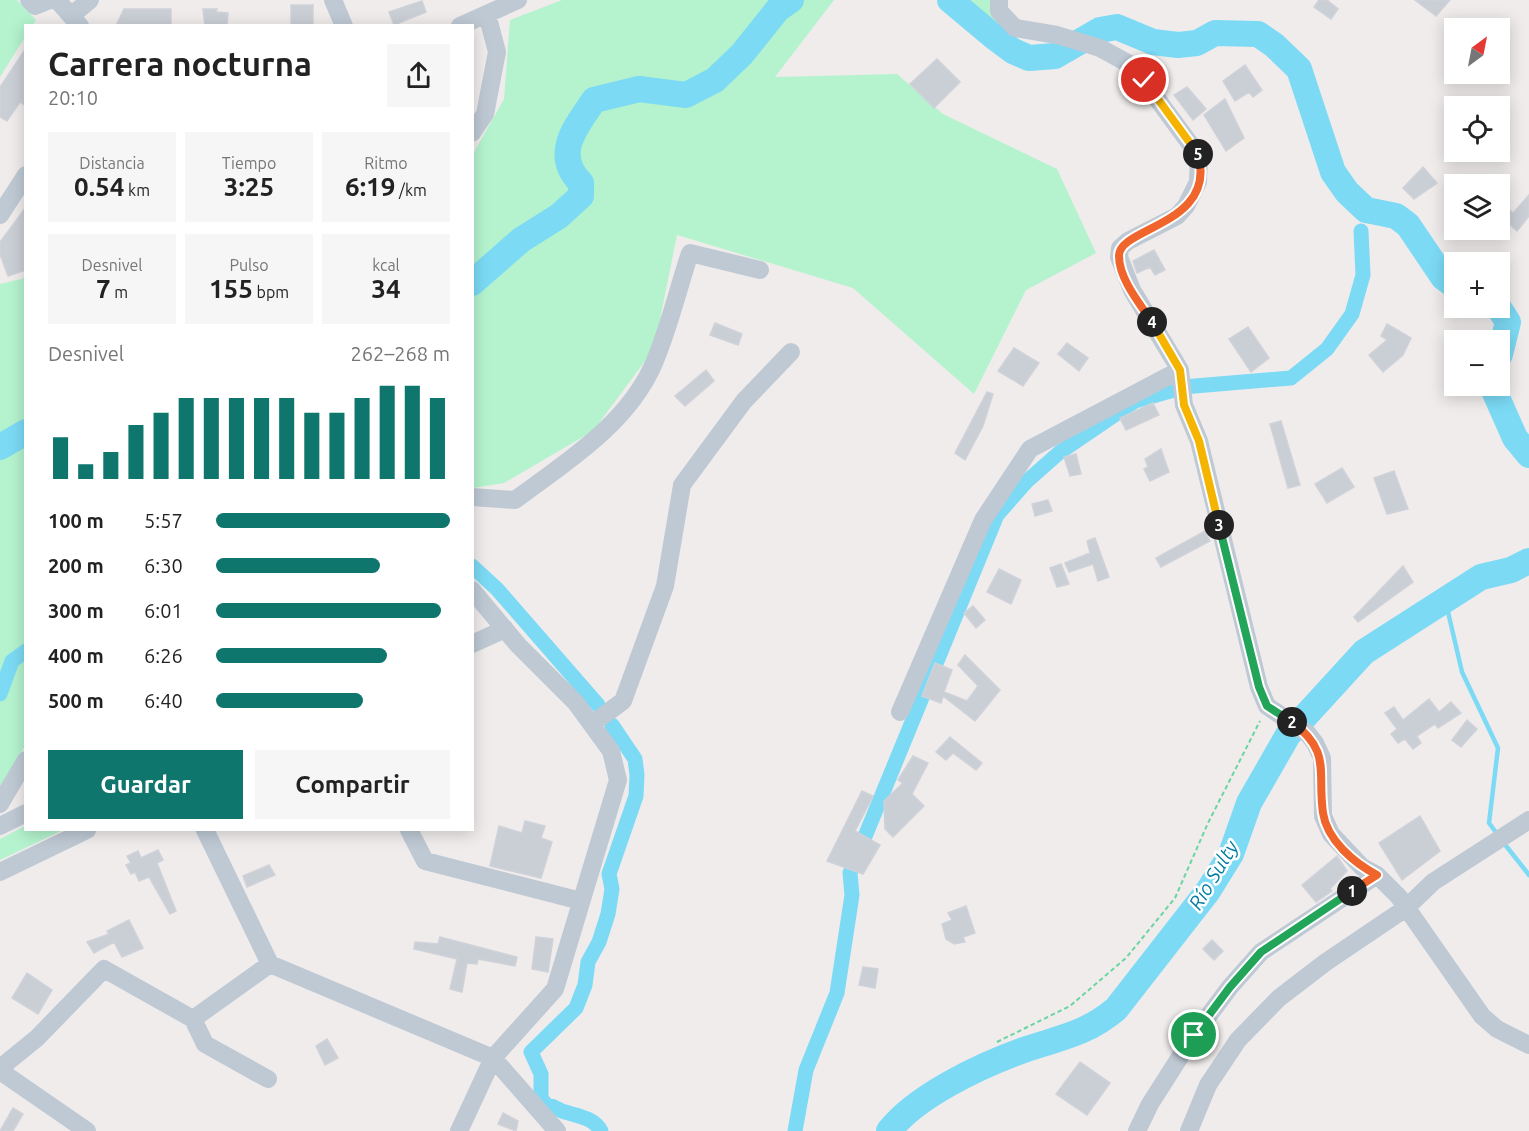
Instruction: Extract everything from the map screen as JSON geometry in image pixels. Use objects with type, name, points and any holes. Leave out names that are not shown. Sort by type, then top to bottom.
[{"type":"street","points":[[29,0],[35,6],[50,0]]},
{"type":"street","points":[[57,0],[76,20],[90,0]]},
{"type":"street","points":[[333,0],[343,24]]},
{"type":"street","points":[[464,24],[518,0]]},
{"type":"street","points":[[999,0],[999,11],[1015,28],[1057,35],[1100,48],[1133,66],[1199,156],[1198,182],[1186,206],[1177,216],[1128,241],[1120,248],[1119,257],[1132,290],[1180,370],[1184,405],[1199,441],[1259,687],[1275,711],[1308,734],[1322,758],[1323,816],[1331,834],[1362,867],[1377,875],[1407,908],[1482,1016],[1497,1029],[1529,1045]]},
{"type":"street","points":[[474,130],[485,114],[498,52],[487,14]]},
{"type":"street","points":[[0,215],[24,178]]},
{"type":"street","points":[[474,497],[515,500],[593,442],[626,408],[654,364],[690,253],[760,270]]},
{"type":"street","points":[[592,724],[623,701],[665,586],[682,485],[744,401],[791,352]]},
{"type":"street","points":[[900,712],[983,520],[1030,449],[1180,370]]},
{"type":"street","points":[[459,1131],[493,1058],[555,988],[618,780],[611,751],[576,703],[474,593]]},
{"type":"street","points":[[474,643],[505,629]]},
{"type":"street","points":[[0,804],[24,763]]},
{"type":"street","points":[[0,826],[24,814]]},
{"type":"street","points":[[1189,1131],[1208,1085],[1238,1040],[1288,991],[1407,908],[1433,882],[1529,820]]},
{"type":"street","points":[[0,872],[85,831]]},
{"type":"street","points":[[205,831],[270,964],[493,1058],[557,1131]]},
{"type":"street","points":[[410,831],[425,861],[581,901]]},
{"type":"street","points":[[1140,1125],[1194,1035],[1230,987],[1261,952],[1377,875]]},
{"type":"street","points":[[193,1019],[270,964]]},
{"type":"street","points":[[87,1131],[0,1069],[37,1038],[104,969],[193,1019],[206,1044],[268,1079]]},
{"type":"path","points":[[997,1042],[1070,1006],[1126,958],[1175,898],[1208,823],[1275,711]]},
{"type":"green space","points":[[0,0],[17,0],[36,20],[34,24],[24,24],[24,39],[0,77]]},
{"type":"green space","points":[[562,0],[834,0],[775,77],[897,74],[943,114],[1057,169],[1096,253],[1026,290],[974,394],[853,288],[677,235],[654,349],[593,431],[504,483],[474,488],[474,152],[504,99],[510,20]]},
{"type":"green space","points":[[952,0],[1002,0],[1007,45]]},
{"type":"green space","points":[[24,278],[24,748],[0,787],[0,284]]},
{"type":"green space","points":[[24,827],[24,831],[61,831],[0,860],[0,839]]},
{"type":"building","points":[[1319,0],[1327,0],[1338,9],[1331,19],[1314,7]]},
{"type":"building","points":[[1415,0],[1450,0],[1436,16]]},
{"type":"building","points":[[422,1],[426,12],[394,24],[389,12]]},
{"type":"building","points":[[291,5],[313,5],[313,24],[291,24]]},
{"type":"building","points":[[124,9],[171,9],[171,24],[117,24]]},
{"type":"building","points":[[203,9],[217,9],[216,12],[228,13],[227,24],[205,24]]},
{"type":"building","points":[[24,51],[24,105],[20,102],[7,121],[0,117],[0,87]]},
{"type":"building","points":[[937,59],[960,82],[934,108],[910,84]]},
{"type":"building","points":[[1245,65],[1262,90],[1253,97],[1249,92],[1235,101],[1223,81]]},
{"type":"building","points":[[1187,87],[1206,109],[1193,120],[1174,95]]},
{"type":"building","points":[[1225,99],[1244,138],[1226,151],[1204,115]]},
{"type":"building","points":[[1423,167],[1437,183],[1414,199],[1403,188]]},
{"type":"building","points":[[1529,195],[1529,216],[1517,231],[1510,225],[1510,210],[1513,213]]},
{"type":"building","points":[[24,210],[24,271],[8,276],[0,254],[0,242]]},
{"type":"building","points":[[1154,250],[1165,270],[1155,275],[1150,267],[1137,273],[1133,261]]},
{"type":"building","points":[[715,323],[742,334],[738,345],[710,335]]},
{"type":"building","points":[[1387,324],[1411,338],[1403,355],[1383,372],[1369,355],[1387,340],[1381,336]]},
{"type":"building","points":[[1248,327],[1269,358],[1251,372],[1229,339]]},
{"type":"building","points":[[1067,343],[1088,358],[1079,371],[1058,354]]},
{"type":"building","points":[[1014,348],[1039,363],[1023,386],[998,371]]},
{"type":"building","points":[[706,370],[714,381],[685,406],[675,396]]},
{"type":"building","points":[[987,392],[993,394],[983,426],[965,460],[955,453]]},
{"type":"building","points":[[1153,403],[1159,415],[1126,430],[1120,418]]},
{"type":"building","points":[[1281,421],[1300,485],[1288,488],[1270,424]]},
{"type":"building","points":[[1161,449],[1169,472],[1150,481],[1144,469],[1148,467],[1145,459]]},
{"type":"building","points":[[1076,454],[1081,474],[1070,476],[1064,457]]},
{"type":"building","points":[[1342,468],[1354,487],[1327,503],[1315,484]]},
{"type":"building","points":[[1394,471],[1408,509],[1387,514],[1374,478]]},
{"type":"building","points":[[1048,500],[1052,511],[1035,516],[1032,504]]},
{"type":"building","points":[[1205,531],[1210,541],[1161,567],[1156,558]]},
{"type":"building","points":[[1095,538],[1109,577],[1098,581],[1093,564],[1069,572],[1065,563],[1090,553],[1087,541]]},
{"type":"building","points":[[1061,564],[1069,584],[1057,587],[1050,568]]},
{"type":"building","points":[[1403,566],[1413,582],[1358,622],[1354,617]]},
{"type":"building","points":[[999,569],[1021,580],[1011,604],[987,592]]},
{"type":"building","points":[[973,606],[985,620],[976,628],[964,613]]},
{"type":"building","points":[[965,655],[1000,690],[975,721],[943,696],[941,703],[922,696],[935,663],[952,670],[944,692],[967,701],[978,686],[958,665]]},
{"type":"building","points":[[1429,699],[1439,712],[1451,702],[1461,713],[1438,728],[1435,724],[1417,736],[1421,743],[1413,749],[1405,739],[1398,743],[1391,734],[1397,729],[1385,713],[1394,707],[1403,720]]},
{"type":"building","points":[[1467,720],[1477,729],[1461,747],[1452,740]]},
{"type":"building","points":[[950,737],[982,763],[976,770],[953,753],[946,760],[936,752]]},
{"type":"building","points":[[913,756],[928,763],[912,794],[924,806],[893,837],[885,829],[884,801],[903,783],[898,780]]},
{"type":"building","points":[[862,791],[873,796],[855,831],[880,845],[863,874],[827,861]]},
{"type":"building","points":[[1420,816],[1440,851],[1402,880],[1379,843]]},
{"type":"building","points":[[525,821],[545,826],[541,838],[552,842],[541,878],[490,866],[499,826],[522,833]]},
{"type":"building","points":[[158,850],[163,860],[157,863],[176,911],[170,914],[149,877],[139,881],[135,872],[131,874],[126,865],[131,863],[127,856],[138,851],[141,858]]},
{"type":"building","points":[[1337,856],[1347,871],[1330,889],[1332,891],[1316,902],[1302,885]]},
{"type":"building","points":[[269,865],[275,875],[247,887],[243,876]]},
{"type":"building","points":[[966,906],[975,933],[963,937],[965,942],[954,944],[946,939],[942,924],[952,920],[948,913]]},
{"type":"building","points":[[129,920],[143,948],[122,957],[114,942],[94,953],[87,942],[109,934],[107,931]]},
{"type":"building","points":[[440,937],[517,957],[515,966],[478,959],[477,964],[467,963],[462,992],[450,989],[457,959],[414,949],[415,942],[438,944]]},
{"type":"building","points":[[536,937],[553,939],[548,972],[532,969]]},
{"type":"building","points":[[1212,940],[1223,951],[1214,960],[1203,949]]},
{"type":"building","points":[[863,967],[878,969],[875,988],[859,985]]},
{"type":"building","points":[[27,973],[52,990],[38,1014],[12,998]]},
{"type":"building","points":[[327,1039],[338,1058],[325,1065],[316,1046]]},
{"type":"building","points":[[1080,1062],[1110,1083],[1087,1115],[1056,1094]]},
{"type":"building","points":[[13,1108],[23,1114],[13,1131],[0,1131]]},
{"type":"building","points":[[503,1113],[518,1121],[516,1131],[498,1124]]},
{"type":"waterway","points":[[474,281],[521,240],[559,216],[581,196],[581,183],[572,172],[568,162],[568,151],[574,130],[594,100],[639,89],[686,95],[715,80],[742,54],[778,9],[791,0]]},
{"type":"waterway","points":[[950,0],[1013,51],[1029,58],[1055,56],[1100,30],[1117,27],[1153,42],[1178,45],[1197,43],[1215,33],[1258,34],[1274,45],[1299,69],[1333,172],[1347,192],[1366,210],[1396,216],[1408,225],[1444,278]]},
{"type":"waterway","points":[[1183,387],[1291,378],[1327,349],[1352,314],[1363,275],[1361,231]]},
{"type":"waterway","points":[[1505,318],[1508,322],[1506,330]]},
{"type":"waterway","points":[[795,1131],[806,1070],[837,993],[852,895],[850,873],[997,515],[1026,482],[1060,452],[1135,401],[1174,390]]},
{"type":"waterway","points":[[1496,396],[1515,438],[1529,455]]},
{"type":"waterway","points":[[0,447],[24,433]]},
{"type":"waterway","name":"Río Sulty","points":[[889,1131],[915,1106],[968,1074],[1005,1057],[1071,1035],[1093,1025],[1116,1009],[1208,891],[1231,854],[1249,803],[1288,735],[1364,652],[1481,577],[1511,570],[1529,561]]},
{"type":"waterway","points":[[474,568],[497,589],[598,705]]},
{"type":"waterway","points":[[1445,599],[1462,672],[1498,748],[1489,823],[1498,835]]},
{"type":"waterway","points":[[0,694],[12,661],[24,652]]},
{"type":"waterway","points":[[601,1131],[590,1120],[547,1105],[541,1099],[541,1074],[531,1052],[576,1008],[585,985],[588,962],[599,942],[608,914],[612,889],[609,874],[636,796],[637,775],[635,759],[612,725]]},
{"type":"waterway","points":[[1503,842],[1529,875]]},
{"type":"route","points":[[1144,80],[1193,146],[1199,156],[1200,169],[1193,195],[1177,216],[1128,241],[1120,248],[1119,257],[1122,268],[1132,290],[1173,354],[1180,370],[1184,405],[1199,441],[1259,687],[1267,706],[1308,734],[1322,758],[1323,816],[1331,834],[1362,867],[1377,875],[1261,952],[1230,987],[1194,1035]]}]
